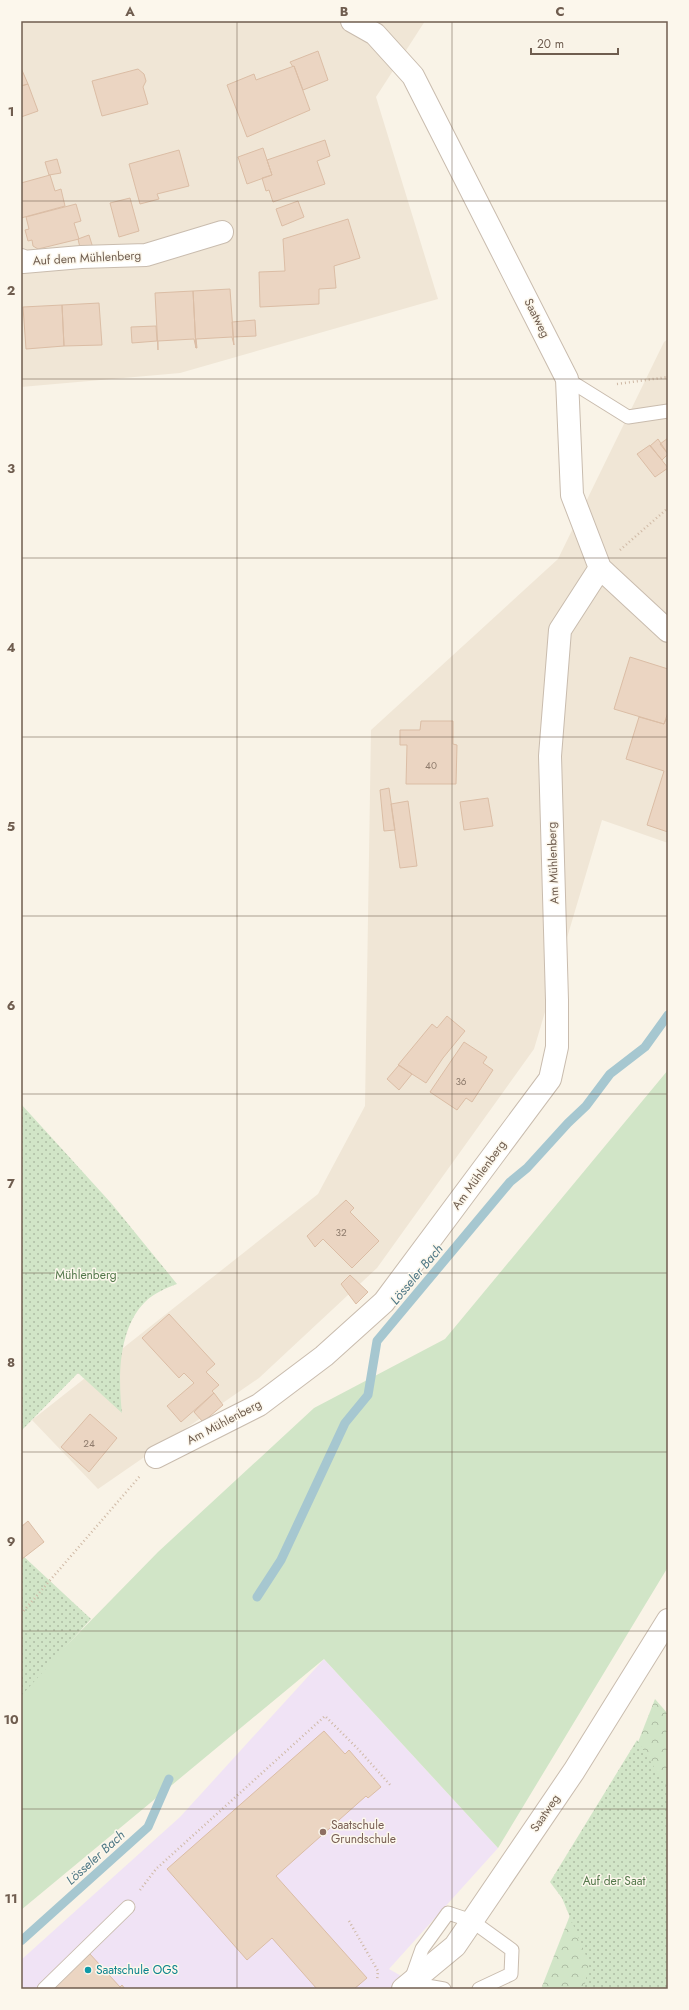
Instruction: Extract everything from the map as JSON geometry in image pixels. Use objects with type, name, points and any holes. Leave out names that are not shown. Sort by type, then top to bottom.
[{"type":"street","name":"Saatweg","points":[[352,21],[375,34],[413,76],[576,385],[572,495],[600,568],[668,631]]},
{"type":"street","name":"Auf dem Mühlenberg","points":[[21,260],[23,262],[82,257],[146,255],[222,232]]},
{"type":"street","name":"Am Mühlenberg","points":[[156,1457],[259,1405],[324,1356],[384,1302],[550,1079],[556,1047],[557,1000],[550,756],[560,630],[600,568]]},
{"type":"street","name":"Saatweg","points":[[406,1986],[455,1946],[574,1771],[668,1620]]},
{"type":"lane","points":[[576,385],[628,417],[668,411]]},
{"type":"lane","points":[[44,1989],[128,1907]]},
{"type":"lane","points":[[472,1921],[512,1950],[511,1974],[479,1989]]},
{"type":"lane","points":[[406,1986],[444,1989]]},
{"type":"path","points":[[576,385],[597,386],[668,378]]},
{"type":"path","points":[[600,568],[668,508]]},
{"type":"path","points":[[21,1614],[156,1457]]},
{"type":"path","points":[[128,1907],[156,1869],[325,1716],[358,1749],[392,1787]]},
{"type":"path","points":[[349,1921],[378,1971],[377,1983]]},
{"type":"shaded area","points":[[21,21],[425,21],[376,97],[438,299],[180,373],[21,387]]},
{"type":"shaded area","points":[[668,339],[668,843],[602,820],[534,1049],[377,1268],[259,1378],[98,1489],[32,1420],[318,1194],[365,1106],[371,730],[558,559],[664,342]]},
{"type":"shaded area","name":"Saatschule Grundschule","points":[[324,1659],[498,1848],[389,1969],[424,1989],[21,1989],[21,1960],[180,1817]]},
{"type":"green space","points":[[668,1070],[668,1567],[498,1848],[324,1659],[21,1910],[21,1692],[158,1552],[314,1408],[445,1339]]},
{"type":"green space","name":"Mühlenberg","points":[[21,1104],[111,1203],[177,1284],[160,1291],[145,1302],[136,1313],[129,1326],[122,1354],[120,1370],[122,1413],[78,1373],[21,1431]]},
{"type":"green space","points":[[21,1554],[91,1619],[21,1696]]},
{"type":"green space","name":"Auf der Saat","points":[[655,1699],[668,1714],[668,1989],[541,1989]]},
{"type":"green space","name":"Auf der Saat","points":[[637,1740],[668,1789],[668,1989],[584,1989],[589,1963],[562,1898],[550,1882]]},
{"type":"building","points":[[318,51],[328,80],[303,90],[294,66],[293,67],[290,62]]},
{"type":"building","points":[[294,66],[310,110],[247,137],[227,85],[254,74],[256,80]]},
{"type":"building","points":[[21,68],[28,84],[21,86]]},
{"type":"building","points":[[138,69],[144,74],[146,81],[143,87],[148,104],[102,116],[92,81]]},
{"type":"building","points":[[28,84],[38,111],[21,117],[21,86]]},
{"type":"building","points":[[325,140],[330,156],[317,161],[325,184],[273,202],[269,190],[266,191],[262,178],[272,175],[267,160]]},
{"type":"building","points":[[263,148],[272,175],[247,184],[238,157]]},
{"type":"building","points":[[179,150],[189,186],[157,194],[159,199],[140,204],[129,164]]},
{"type":"building","points":[[57,159],[61,173],[49,175],[45,162]]},
{"type":"building","points":[[50,175],[55,191],[61,189],[65,206],[21,218],[21,183]]},
{"type":"building","points":[[130,198],[139,231],[119,237],[110,203]]},
{"type":"building","points":[[298,201],[304,217],[282,226],[276,209]]},
{"type":"building","points":[[76,204],[81,221],[74,223],[79,239],[38,249],[33,246],[32,240],[28,241],[25,230],[29,229],[26,217]]},
{"type":"building","points":[[348,219],[360,258],[334,266],[336,288],[319,289],[319,304],[260,307],[259,272],[285,271],[283,239]]},
{"type":"building","points":[[89,235],[93,248],[81,252],[78,239]]},
{"type":"building","points":[[230,289],[234,345],[232,337],[196,339],[196,348],[193,291]]},
{"type":"building","points":[[193,291],[196,348],[194,339],[158,341],[158,350],[155,293]]},
{"type":"building","points":[[99,303],[102,345],[64,346],[62,305]]},
{"type":"building","points":[[62,305],[64,346],[26,349],[23,307]]},
{"type":"building","points":[[255,320],[256,336],[233,337],[232,322]]},
{"type":"building","points":[[156,326],[157,341],[132,343],[131,327]]},
{"type":"building","points":[[668,438],[668,454],[660,444]]},
{"type":"building","points":[[658,439],[668,454],[662,460],[650,446]]},
{"type":"building","points":[[650,445],[668,468],[655,477],[637,454]]},
{"type":"building","points":[[630,657],[668,669],[668,712],[664,724],[614,709]]},
{"type":"building","points":[[639,717],[664,724],[666,719],[668,720],[668,832],[647,825],[664,771],[626,759]]},
{"type":"building","points":[[421,721],[453,721],[453,744],[457,745],[456,784],[406,784],[407,745],[400,745],[400,730],[420,730]]},
{"type":"building","points":[[389,788],[395,830],[384,831],[380,790]]},
{"type":"building","points":[[488,798],[493,826],[464,830],[460,802]]},
{"type":"building","points":[[408,801],[417,866],[400,868],[391,804]]},
{"type":"building","points":[[447,1016],[465,1031],[443,1058],[426,1083],[398,1065],[432,1024],[437,1028]]},
{"type":"building","points":[[464,1042],[487,1057],[483,1063],[493,1070],[472,1102],[466,1098],[457,1110],[430,1092]]},
{"type":"building","points":[[399,1065],[412,1074],[399,1090],[387,1079]]},
{"type":"building","points":[[346,1200],[354,1208],[350,1212],[379,1241],[352,1268],[323,1239],[315,1247],[307,1236]]},
{"type":"building","points":[[350,1275],[368,1292],[356,1304],[341,1284]]},
{"type":"building","points":[[169,1314],[215,1364],[206,1372],[219,1385],[212,1391],[214,1393],[181,1422],[167,1406],[194,1383],[184,1373],[179,1378],[142,1338]]},
{"type":"building","points":[[214,1393],[223,1405],[203,1422],[194,1412]]},
{"type":"building","points":[[90,1414],[117,1438],[89,1472],[61,1447]]},
{"type":"building","points":[[28,1521],[44,1542],[22,1559],[21,1527]]},
{"type":"building","points":[[324,1731],[345,1754],[349,1750],[381,1787],[368,1798],[366,1796],[276,1876],[367,1978],[354,1989],[317,1989],[272,1938],[247,1960],[167,1869]]},
{"type":"building","name":"Saatschule OGS","points":[[90,1954],[120,1987],[122,1985],[125,1989],[51,1989]]},
{"type":"waterway","name":"Lösseler Bach","points":[[257,1597],[281,1560],[345,1423],[368,1395],[377,1341],[510,1182],[527,1168],[568,1123],[586,1106],[610,1074],[645,1047],[668,1015]]},
{"type":"waterway","name":"Lösseler Bach","points":[[21,1941],[148,1827],[169,1779]]},
{"type":"place","name":"Saatschule Grundschule","points":[[323,1832]]},
{"type":"place","name":"Saatschule OGS","points":[[88,1970]]}]
